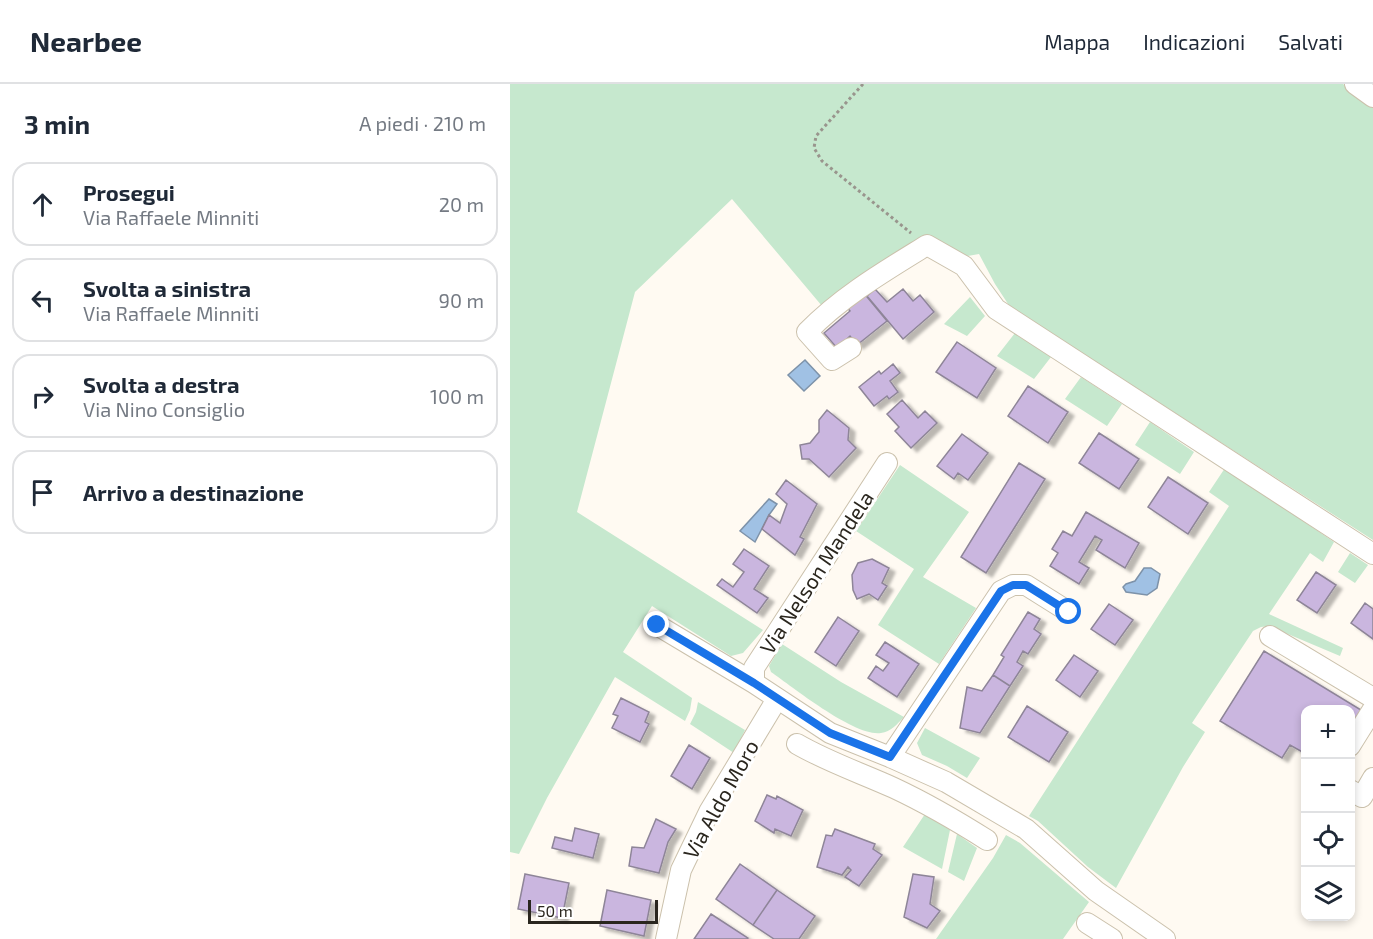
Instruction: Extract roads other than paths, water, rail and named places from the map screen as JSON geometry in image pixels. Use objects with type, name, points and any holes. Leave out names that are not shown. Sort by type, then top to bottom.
[{"type":"street","points":[[1355,84],[1373,97]]},
{"type":"street","points":[[851,348],[832,360],[807,332],[827,312],[868,282],[927,245],[964,266],[996,309],[1373,554]]},
{"type":"street","name":"Via Nelson Mandela","points":[[754,683],[754,669],[887,463]]},
{"type":"street","points":[[894,788],[898,760],[1001,591],[1013,585],[1026,585],[1069,612]]},
{"type":"street","points":[[657,625],[754,683],[830,733],[946,782],[1026,829],[1096,891],[1163,938]]},
{"type":"street","points":[[1270,636],[1373,698]]},
{"type":"street","name":"Via Aldo Moro","points":[[666,939],[681,870],[709,812],[777,699]]},
{"type":"street","points":[[1355,738],[1373,708]]},
{"type":"street","points":[[797,744],[818,756],[894,788],[987,840]]},
{"type":"street","points":[[1355,793],[1362,797],[1373,778]]},
{"type":"street","points":[[1087,923],[1112,939]]},
{"type":"water","points":[[805,360],[820,376],[804,391],[788,375]]},
{"type":"water","points":[[769,499],[777,504],[755,542],[740,531]]},
{"type":"water","points":[[1144,568],[1151,568],[1160,574],[1157,588],[1147,595],[1126,592],[1123,587],[1135,581]]}]
